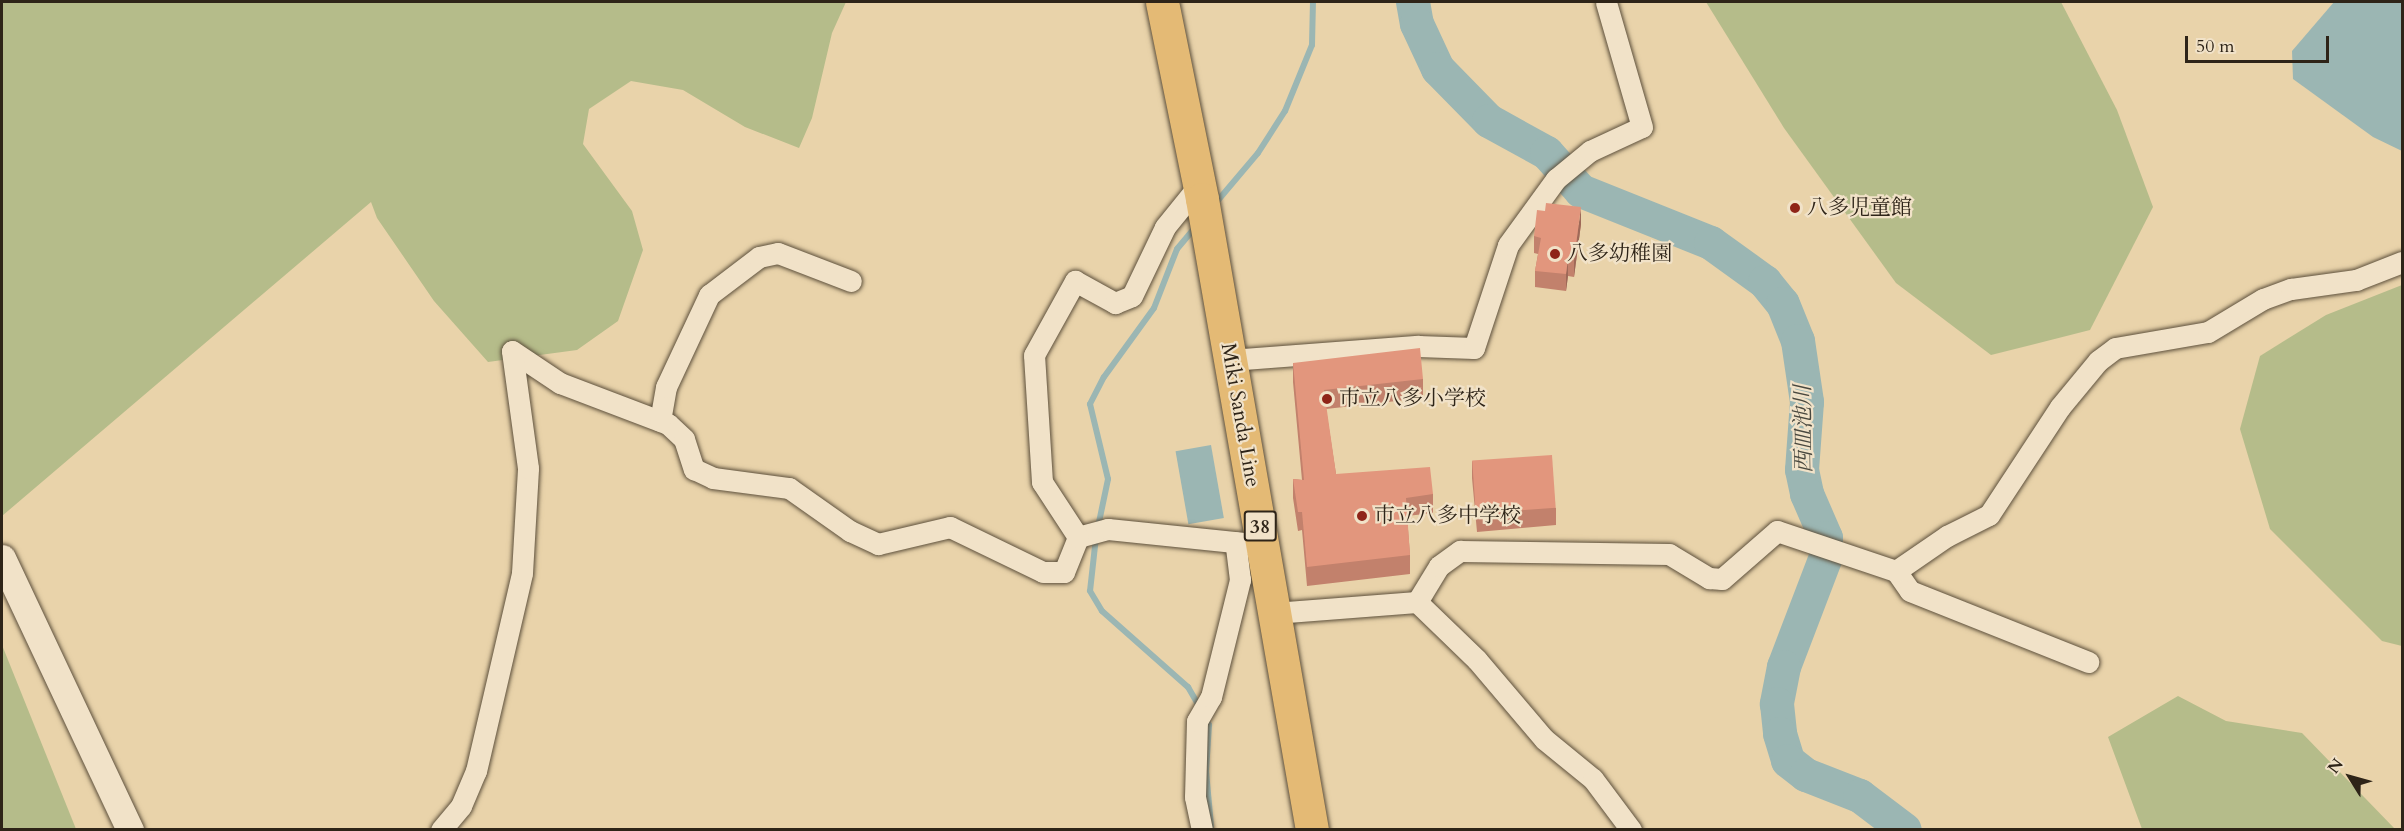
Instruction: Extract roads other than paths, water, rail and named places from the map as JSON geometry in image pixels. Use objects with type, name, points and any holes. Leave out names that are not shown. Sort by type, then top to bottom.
[{"type":"main road","name":"Miki Sanda Line","points":[[1162,2],[1202,202],[1230,360],[1249,544],[1274,613],[1312,830]]},
{"type":"street","points":[[1230,360],[1418,346],[1474,348],[1508,245],[1556,179],[1573,162],[1642,127],[1606,2]]},
{"type":"street","points":[[1078,537],[1042,482],[1034,355],[1075,281],[1115,303],[1132,296],[1165,227],[1202,202]]},
{"type":"street","points":[[660,421],[666,387],[709,296],[759,257],[778,253],[851,281]]},
{"type":"street","points":[[1896,571],[1947,536],[1989,515],[2060,407],[2098,361],[2115,348],[2208,332],[2263,299],[2290,289],[2356,280],[2403,261]]},
{"type":"street","points":[[441,830],[461,806],[476,771],[522,573],[528,468],[512,351],[560,383],[660,421],[684,439],[694,469],[713,478],[789,488],[850,531],[878,544],[950,527],[1043,572],[1064,572],[1078,537]]},
{"type":"street","points":[[1078,537],[1108,529],[1249,544],[1211,697],[1197,722],[1195,797],[1203,830]]},
{"type":"street","points":[[1417,602],[1439,566],[1460,551],[1669,554],[1709,578],[1722,579],[1777,531],[1896,571],[1910,591],[2088,662]]},
{"type":"street","points":[[2,558],[130,830]]},
{"type":"street","points":[[1274,613],[1417,602],[1477,660],[1544,739],[1593,779],[1631,830]]},
{"type":"water","points":[[2334,2],[2402,2],[2402,151],[2373,137],[2293,79],[2292,51]]},
{"type":"water","points":[[1211,445],[1224,518],[1188,524],[1176,451]]},
{"type":"waterway","points":[[1214,205],[1258,153],[1285,111],[1312,45],[1313,2]]},
{"type":"waterway","name":"西皿池川","points":[[1413,2],[1417,24],[1438,69],[1489,121],[1547,153],[1581,191],[1711,243],[1765,282],[1783,304],[1798,341],[1807,402],[1802,470],[1807,494],[1826,538],[1826,557],[1784,667],[1777,704],[1780,734],[1788,761],[1806,775],[1860,796],[1905,830]]},
{"type":"waterway","points":[[1098,527],[1108,479],[1090,404],[1104,377],[1154,308],[1177,249],[1196,226]]},
{"type":"waterway","points":[[1096,537],[1090,591],[1102,611],[1188,687],[1199,706]]},
{"type":"waterway","points":[[1205,718],[1209,725],[1206,771],[1211,826]]},
{"type":"place","name":"八多児童館","points":[[1795,208]]},
{"type":"place","name":"八多幼稚園","points":[[1555,254]]},
{"type":"place","name":"市立八多小学校","points":[[1327,399]]},
{"type":"place","name":"市立八多中学校","points":[[1362,516]]}]
